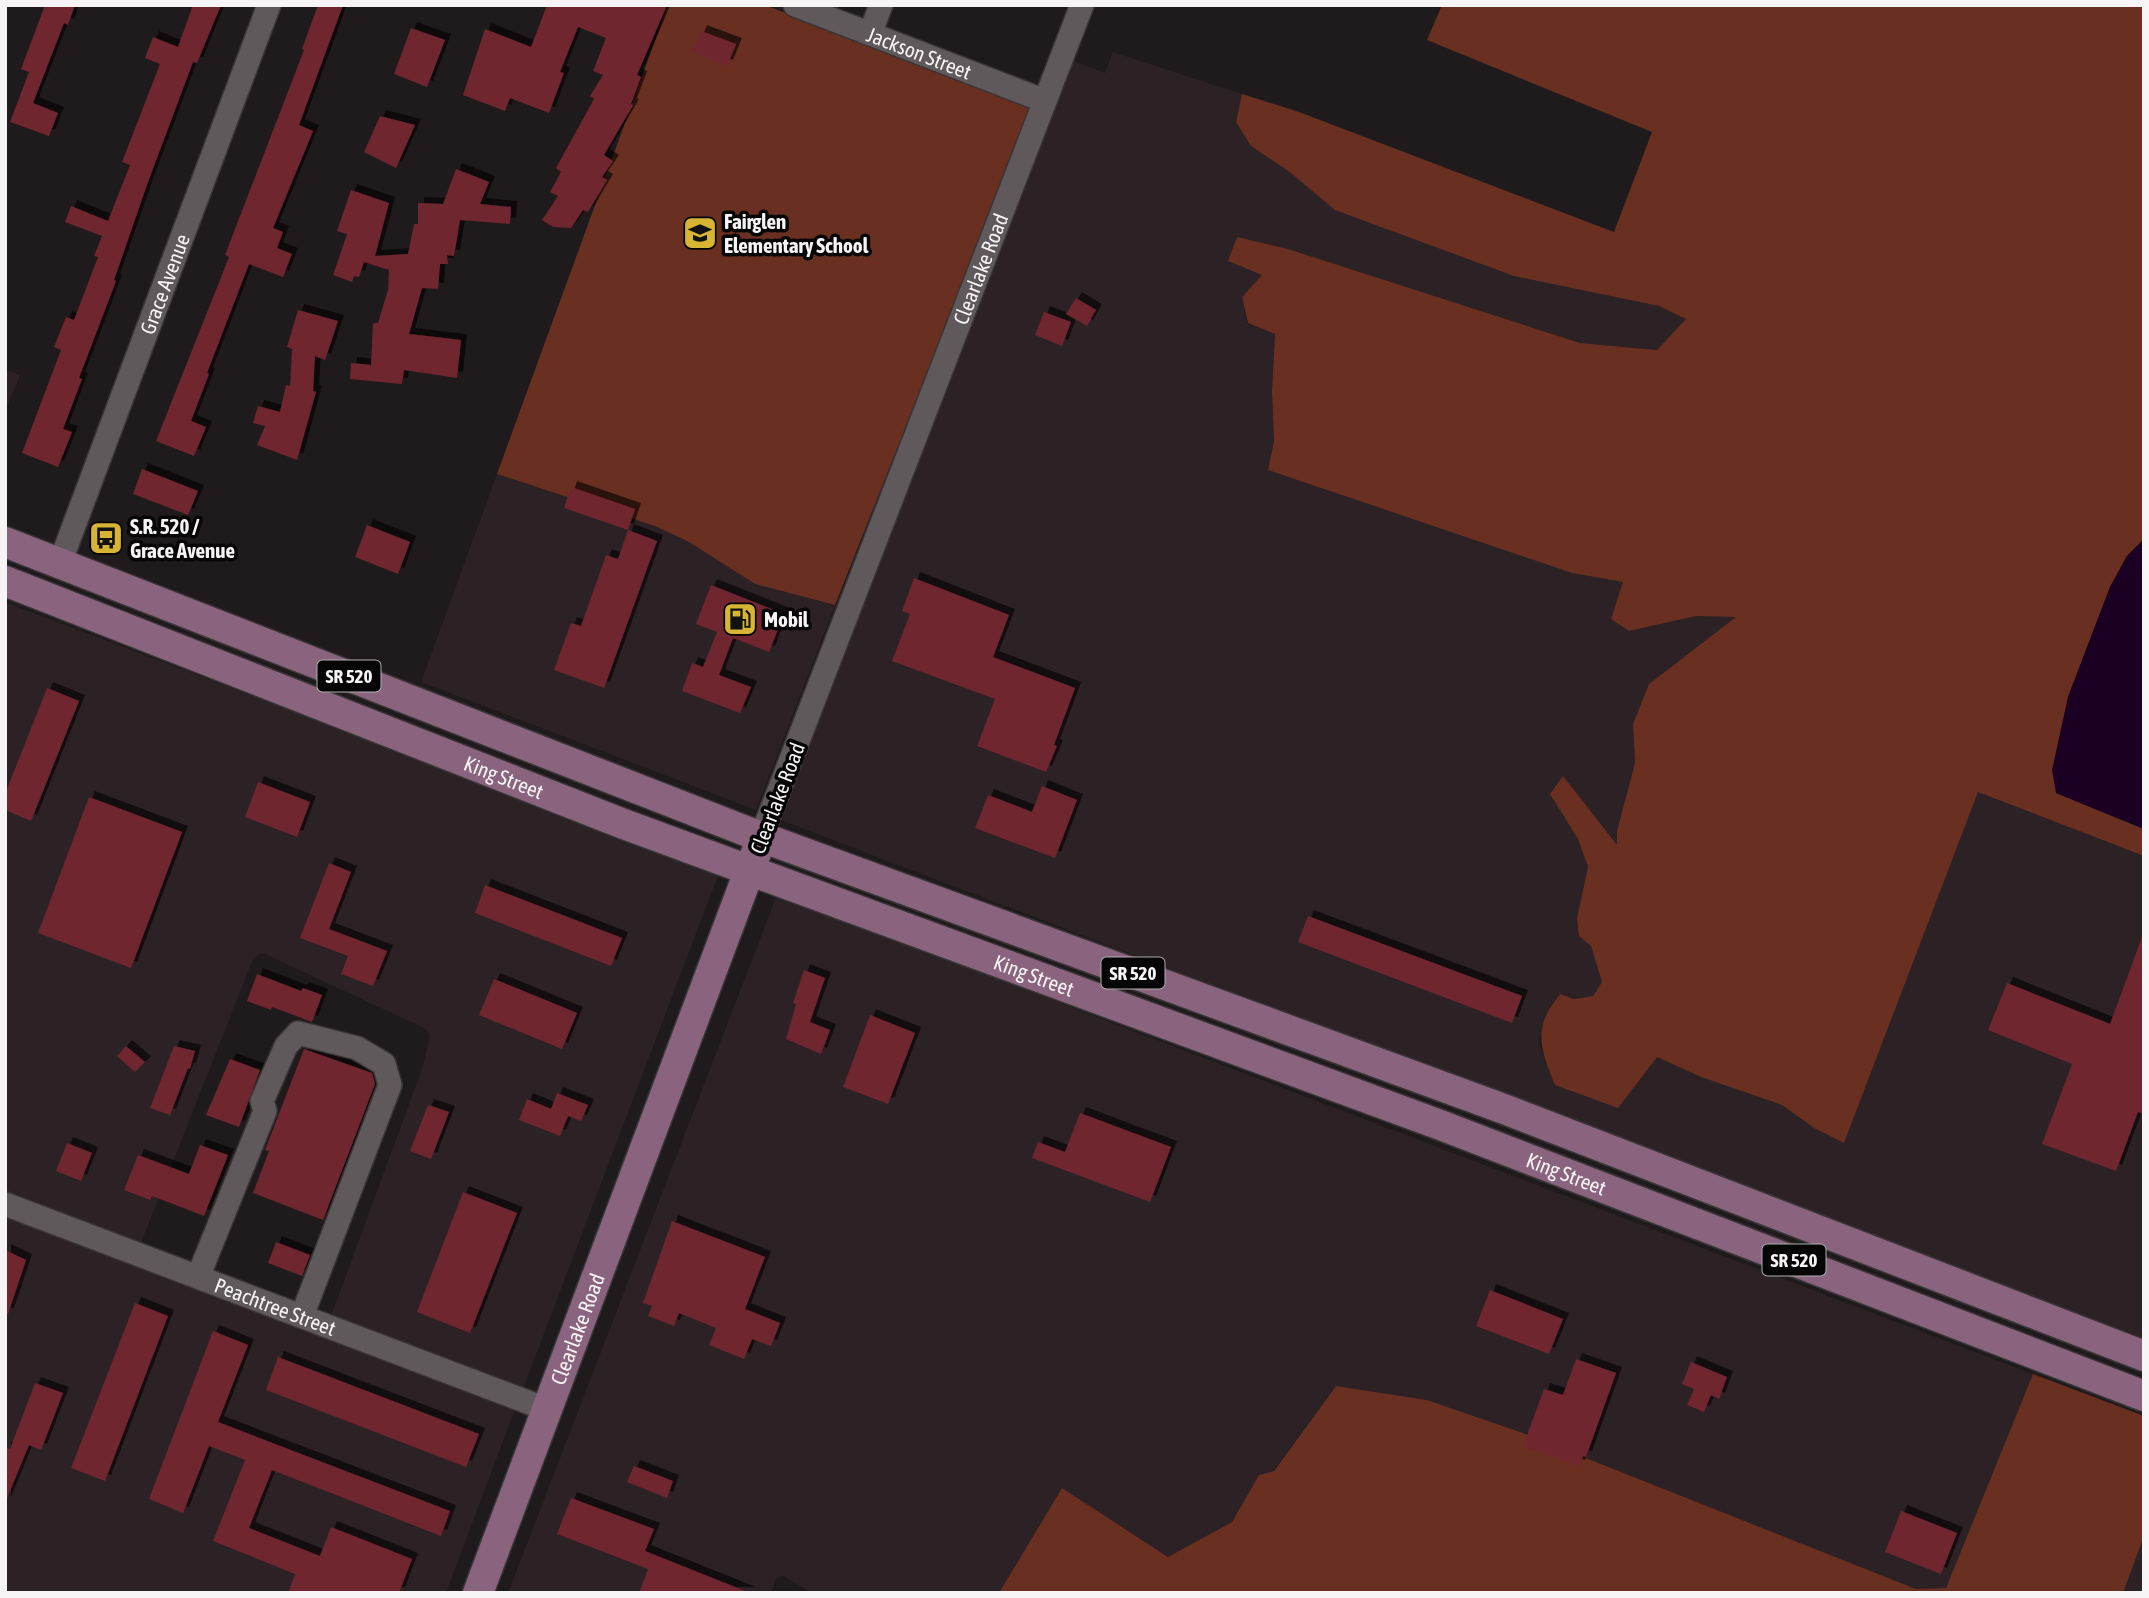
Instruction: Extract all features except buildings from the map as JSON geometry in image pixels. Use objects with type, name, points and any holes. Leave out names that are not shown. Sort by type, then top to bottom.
[{"type":"main road","name":"King Street","points":[[5,542],[761,837],[1517,1114],[2144,1356]]},
{"type":"main road","points":[[5,561],[92,595],[115,584]]},
{"type":"main road","name":"King Street","points":[[5,581],[749,871],[1443,1126],[2144,1396]]},
{"type":"main road","name":"Clearlake Road","points":[[478,1593],[761,837]]},
{"type":"main road","points":[[1235,1050],[1247,1015]]},
{"type":"main road","points":[[1443,1126],[1468,1121],[1500,1125],[1729,1211],[1763,1208]]},
{"type":"main road","points":[[1995,1339],[2041,1340],[2144,1379]]},
{"type":"street","name":"Grace Avenue","points":[[60,563],[269,5]]},
{"type":"street","name":"Jackson Street","points":[[795,5],[1045,101]]},
{"type":"street","points":[[870,34],[881,5]]},
{"type":"street","name":"Clearlake Road","points":[[761,837],[1082,5]]},
{"type":"street","points":[[198,1277],[265,1111],[262,1101],[286,1046],[298,1033],[356,1048],[384,1064],[390,1085],[302,1316]]},
{"type":"street","name":"Peachtree Street","points":[[5,1204],[546,1409]]},
{"type":"shaded area","points":[[668,5],[765,5],[1032,108],[835,605],[755,584],[689,542],[655,526],[497,474]]},
{"type":"shaded area","points":[[1442,5],[2144,5],[2144,539],[2127,556],[2110,587],[2068,697],[2056,793],[2144,829],[2144,856],[1978,792],[1844,1143],[1814,1128],[1782,1105],[1701,1077],[1657,1057],[1618,1108],[1555,1085],[1543,1049],[1541,1038],[1545,1017],[1560,994],[1574,999],[1593,996],[1602,982],[1591,946],[1579,936],[1577,918],[1588,867],[1578,839],[1550,794],[1563,776],[1617,845],[1617,831],[1635,763],[1633,724],[1649,684],[1736,617],[1696,616],[1629,631],[1611,619],[1623,582],[1572,573],[1268,470],[1274,441],[1272,391],[1275,334],[1248,323],[1242,297],[1262,275],[1228,261],[1237,237],[1288,249],[1580,343],[1657,350],[1686,319],[1659,306],[1514,276],[1335,210],[1291,173],[1251,146],[1236,122],[1242,94],[1299,112],[1614,232],[1652,132],[1427,40]]},
{"type":"shaded area","points":[[1113,52],[1242,94],[1236,122],[1251,146],[1291,173],[1604,294],[1659,306],[1687,319],[1657,350],[1580,343],[1288,249],[1237,237],[1228,261],[1263,275],[1242,297],[1247,323],[1275,334],[1272,391],[1274,441],[1268,470],[1572,573],[1624,582],[1619,597],[1629,631],[1696,616],[1737,617],[1649,684],[1633,724],[1635,763],[1617,831],[1617,846],[1563,777],[1550,793],[1578,839],[1588,867],[1577,918],[1591,946],[1602,982],[1593,996],[1574,999],[1560,994],[1552,1004],[1539,1044],[1555,1084],[1657,1057],[1701,1077],[1782,1105],[1814,1128],[1844,1143],[1978,791],[2144,856],[2144,1342],[778,819],[1071,60],[1105,73]]},
{"type":"shaded area","points":[[5,369],[20,375],[5,412]]},
{"type":"shaded area","points":[[497,474],[655,526],[689,542],[755,584],[835,605],[756,810],[421,682]]},
{"type":"shaded area","points":[[2144,539],[2144,829],[2056,793],[2052,770],[2068,697],[2110,587],[2127,556]]},
{"type":"shaded area","points":[[5,602],[719,873],[523,1389],[331,1316],[422,1069],[430,1036],[426,1029],[265,954],[259,954],[253,959],[141,1243],[5,1192]]},
{"type":"shaded area","points":[[777,895],[2033,1374],[1946,1588],[1916,1589],[1523,1433],[1427,1400],[1336,1386],[1273,1471],[1259,1475],[1232,1522],[1168,1557],[1062,1488],[999,1593],[811,1593],[784,1576],[777,1577],[771,1593],[508,1593]]},
{"type":"shaded area","points":[[5,1215],[515,1409],[446,1593],[5,1593]]},
{"type":"shaded area","points":[[2033,1374],[2144,1416],[2144,1536],[2123,1593],[999,1593],[1062,1488],[1168,1557],[1232,1522],[1259,1475],[1274,1471],[1336,1386],[1427,1400],[1523,1433],[1916,1589],[1946,1588]]},
{"type":"shaded area","points":[[2144,1536],[2144,1593],[2123,1593]]},
{"type":"place","name":"Fairglen Elementary School","points":[[700,233]]},
{"type":"place","name":"S.R. 520 / Grace Avenue","points":[[106,538]]},
{"type":"place","name":"Mobil","points":[[740,619]]}]
